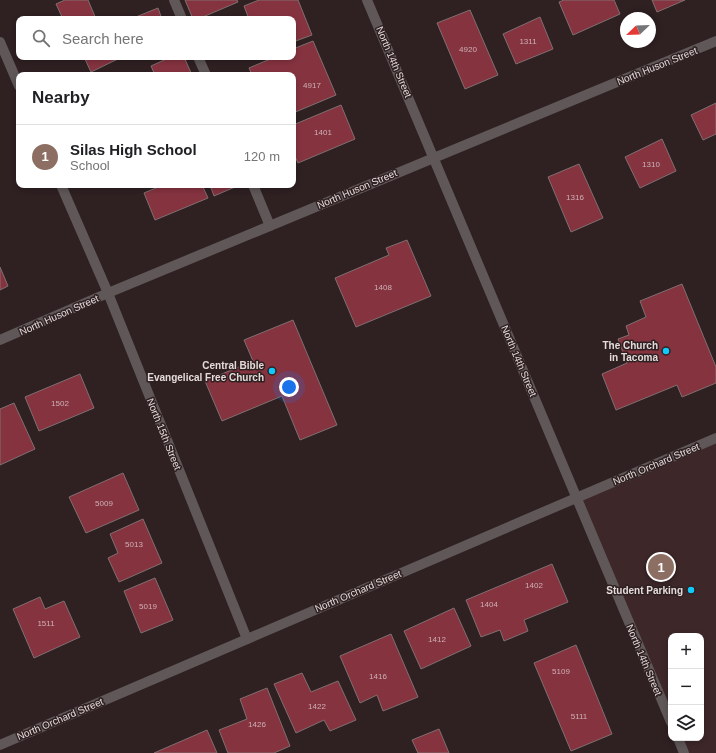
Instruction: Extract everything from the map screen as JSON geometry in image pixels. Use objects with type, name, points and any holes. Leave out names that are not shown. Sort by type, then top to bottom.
[{"type":"street","points":[[174,0],[181,16]]},
{"type":"street","name":"North 14th Street","points":[[367,0],[668,715]]},
{"type":"street","name":"North Huson Street","points":[[0,340],[108,293],[716,41]]},
{"type":"street","points":[[0,42],[16,79]]},
{"type":"street","points":[[199,60],[205,72]]},
{"type":"street","name":"North 15th Street","points":[[62,188],[108,293],[247,639]]},
{"type":"street","points":[[254,188],[270,226]]},
{"type":"street","name":"North Orchard Street","points":[[0,745],[716,438]]},
{"type":"street","points":[[679,741],[684,753]]},
{"type":"shaded area","points":[[716,438],[716,753],[684,753],[679,741],[704,741],[704,633],[668,633],[668,715],[576,498]]},
{"type":"building","points":[[65,0],[88,0],[95,16],[62,16],[56,4]]},
{"type":"building","points":[[185,0],[237,0],[238,2],[205,16],[192,16]]},
{"type":"building","points":[[259,0],[298,0],[312,35],[296,41],[296,16],[248,16],[244,6]]},
{"type":"building","points":[[564,0],[614,0],[620,14],[573,35],[559,2]]},
{"type":"building","points":[[652,0],[685,0],[657,12]]},
{"type":"building","points":[[158,8],[161,16],[138,16]]},
{"type":"building","points":[[470,10],[498,75],[465,89],[437,23]]},
{"type":"building","points":[[540,17],[553,49],[516,64],[503,34]]},
{"type":"building","points":[[313,41],[336,95],[296,112],[296,72],[251,72],[249,68],[268,60],[296,60],[296,48]]},
{"type":"building","points":[[85,60],[116,60],[91,72]]},
{"type":"building","points":[[164,60],[185,60],[191,72],[154,72],[151,66]]},
{"type":"building","points":[[716,103],[716,134],[703,140],[691,115]]},
{"type":"building","points":[[341,105],[355,139],[298,163],[296,159],[296,124]]},
{"type":"building","points":[[662,139],[676,171],[640,188],[625,157]]},
{"type":"building","points":[[579,164],[603,218],[571,232],[548,177]]},
{"type":"building","points":[[156,188],[203,188],[208,198],[155,220],[144,193]]},
{"type":"building","points":[[211,188],[233,188],[214,196]]},
{"type":"building","points":[[407,240],[431,296],[356,327],[335,278],[389,255],[386,248]]},
{"type":"building","points":[[0,267],[8,286],[0,290]]},
{"type":"building","name":"The Church in Tacoma","points":[[682,284],[716,367],[716,383],[682,397],[677,385],[616,410],[602,374],[627,363],[618,339],[629,335],[626,326],[646,317],[640,301]]},
{"type":"building","name":"Central Bible Evangelical Free Church","points":[[293,320],[337,425],[300,440],[282,396],[222,421],[205,381],[253,361],[244,340]]},
{"type":"building","points":[[80,374],[94,408],[39,431],[25,397]]},
{"type":"building","points":[[14,403],[35,449],[0,465],[0,409]]},
{"type":"building","points":[[123,473],[139,510],[86,533],[69,497]]},
{"type":"building","points":[[143,519],[162,563],[119,582],[108,558],[118,553],[110,534]]},
{"type":"building","points":[[552,564],[568,602],[524,620],[528,631],[504,641],[500,630],[481,637],[466,600]]},
{"type":"building","points":[[155,578],[173,620],[141,633],[124,591]]},
{"type":"building","points":[[40,597],[45,609],[64,601],[80,637],[34,658],[13,609]]},
{"type":"building","points":[[454,608],[471,646],[421,669],[404,631]]},
{"type":"building","points":[[391,634],[418,697],[383,711],[377,695],[360,703],[340,656]]},
{"type":"building","points":[[576,645],[612,734],[571,751],[534,663]]},
{"type":"building","points":[[302,673],[311,692],[338,681],[356,720],[330,731],[324,720],[296,733],[274,684]]},
{"type":"building","points":[[267,688],[290,746],[274,753],[228,753],[219,730],[247,719],[240,699]]},
{"type":"building","points":[[439,729],[449,753],[418,753],[412,740]]},
{"type":"building","points":[[207,730],[217,753],[154,753]]},
{"type":"place","name":"The Church in Tacoma","points":[[666,351]]},
{"type":"place","name":"Central Bible Evangelical Free Church","points":[[272,371]]},
{"type":"place","name":"Silas High School","points":[[661,567]]},
{"type":"place","name":"Student Parking","points":[[691,590]]}]
